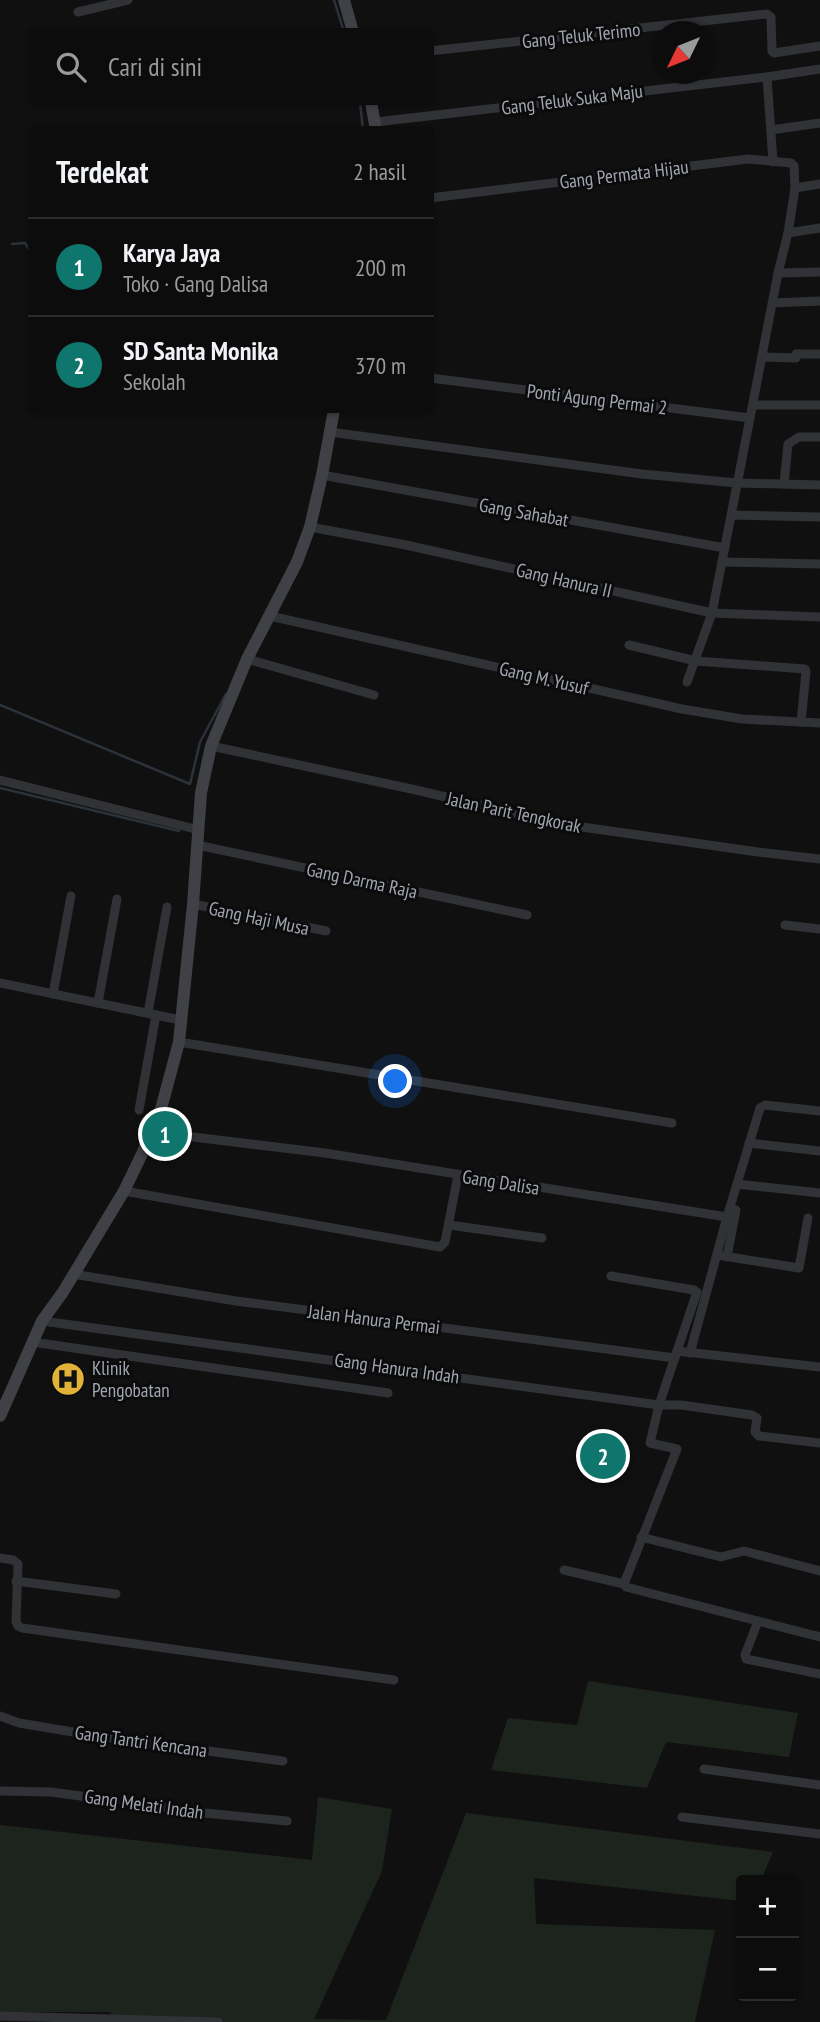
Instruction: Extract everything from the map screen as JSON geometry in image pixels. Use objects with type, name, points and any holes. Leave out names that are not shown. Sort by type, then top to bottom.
[{"type":"main road","points":[[344,0],[352,28]]},
{"type":"main road","points":[[372,105],[376,126]]},
{"type":"main road","points":[[0,1416],[42,1321],[63,1292],[124,1191],[152,1132],[167,1091],[179,1042],[201,793],[211,746],[247,659],[297,562],[310,527],[333,413]]},
{"type":"street","points":[[78,12],[128,0]]},
{"type":"street","name":"Gang Teluk Terimo","points":[[434,51],[767,14],[772,17],[774,53],[820,46]]},
{"type":"street","name":"Gang Teluk Suka Maju","points":[[376,126],[820,69]]},
{"type":"street","points":[[687,682],[712,613],[795,188],[793,164],[773,162],[767,77]]},
{"type":"street","points":[[771,130],[820,123]]},
{"type":"street","name":"Gang Permata Hijau","points":[[434,197],[681,166],[748,159],[773,162]]},
{"type":"street","points":[[795,188],[820,184]]},
{"type":"street","points":[[788,233],[820,228]]},
{"type":"street","points":[[778,273],[820,272]]},
{"type":"street","points":[[772,303],[820,301]]},
{"type":"street","points":[[762,357],[796,358],[796,354],[820,354]]},
{"type":"street","name":"Ponti Agung Permai 2","points":[[434,378],[750,418]]},
{"type":"street","points":[[753,405],[820,405]]},
{"type":"street","points":[[330,432],[642,474],[737,483],[820,485]]},
{"type":"street","points":[[784,484],[788,444],[799,437],[820,437]]},
{"type":"street","name":"Gang Sahabat","points":[[322,475],[725,548]]},
{"type":"street","points":[[731,515],[820,517]]},
{"type":"street","name":"Gang Hanura II","points":[[310,527],[407,545],[712,613],[820,617]]},
{"type":"street","points":[[723,562],[820,564]]},
{"type":"street","name":"Gang M. Yusuf","points":[[270,616],[682,709],[743,719],[820,723]]},
{"type":"street","points":[[629,645],[696,661],[805,669],[801,722]]},
{"type":"street","points":[[247,659],[374,695]]},
{"type":"street","name":"Jalan Parit Tengkorak","points":[[211,746],[561,824],[820,859]]},
{"type":"street","points":[[0,780],[199,831]]},
{"type":"street","name":"Gang Darma Raja","points":[[197,845],[527,915]]},
{"type":"street","points":[[53,994],[71,897]]},
{"type":"street","points":[[99,1003],[117,899]]},
{"type":"street","name":"Gang Haji Musa","points":[[193,904],[326,931]]},
{"type":"street","points":[[139,1110],[167,906]]},
{"type":"street","points":[[785,925],[820,929]]},
{"type":"street","points":[[0,983],[180,1020]]},
{"type":"street","points":[[179,1042],[672,1123]]},
{"type":"street","points":[[722,1256],[727,1217],[760,1108],[769,1105],[820,1111]]},
{"type":"street","name":"Gang Dalisa","points":[[152,1132],[325,1153],[727,1217]]},
{"type":"street","points":[[749,1143],[820,1151]]},
{"type":"street","points":[[124,1191],[440,1247],[445,1242],[458,1175]]},
{"type":"street","points":[[737,1184],[820,1193]]},
{"type":"street","points":[[690,1353],[736,1210]]},
{"type":"street","points":[[722,1256],[799,1268],[808,1218]]},
{"type":"street","points":[[449,1225],[542,1238]]},
{"type":"street","name":"Jalan Hanura Permai","points":[[73,1274],[236,1301],[676,1355],[690,1353],[820,1367]]},
{"type":"street","points":[[611,1276],[697,1292],[659,1405],[650,1443],[677,1449],[624,1584]]},
{"type":"street","name":"Gang Hanura Indah","points":[[42,1321],[659,1405],[681,1405],[752,1415],[757,1418],[755,1432],[758,1436],[820,1443]]},
{"type":"street","points":[[32,1342],[388,1393]]},
{"type":"street","points":[[641,1537],[720,1556],[744,1551],[820,1571]]},
{"type":"street","points":[[0,1558],[17,1563],[16,1623],[22,1628],[394,1680]]},
{"type":"street","points":[[565,1570],[820,1637]]},
{"type":"street","points":[[16,1581],[116,1594]]},
{"type":"street","points":[[758,1621],[746,1659],[820,1674]]},
{"type":"street","name":"Gang Tantri Kencana","points":[[0,1716],[19,1723],[103,1737],[283,1761]]},
{"type":"street","points":[[704,1769],[820,1784]]},
{"type":"street","name":"Gang Melati Indah","points":[[0,1791],[51,1792],[287,1821]]},
{"type":"street","points":[[682,1817],[820,1834]]},
{"type":"street","points":[[0,2016],[218,2022]]},
{"type":"shaded area","points":[[588,1681],[798,1713],[789,1757],[666,1742],[647,1788],[491,1770],[508,1718],[577,1725]]},
{"type":"shaded area","points":[[318,1797],[392,1809],[382,1871],[314,2019],[386,2020],[466,1813],[773,1852],[763,1875],[736,1875],[736,1900],[534,1878],[536,1924],[715,1930],[695,2022],[109,2022],[111,2012],[0,2012],[0,1825],[312,1860]]},
{"type":"waterway","points":[[334,0],[343,28]]},
{"type":"waterway","points":[[360,105],[363,126]]},
{"type":"waterway","points":[[12,244],[25,243],[28,248]]},
{"type":"waterway","points":[[0,705],[190,784],[200,742],[226,694]]},
{"type":"waterway","points":[[0,788],[179,831]]},
{"type":"place","name":"Karya Jaya","points":[[165,1134]]},
{"type":"place","name":"Klinik Pengobatan","points":[[68,1379]]},
{"type":"place","name":"SD Santa Monika","points":[[603,1456]]}]
